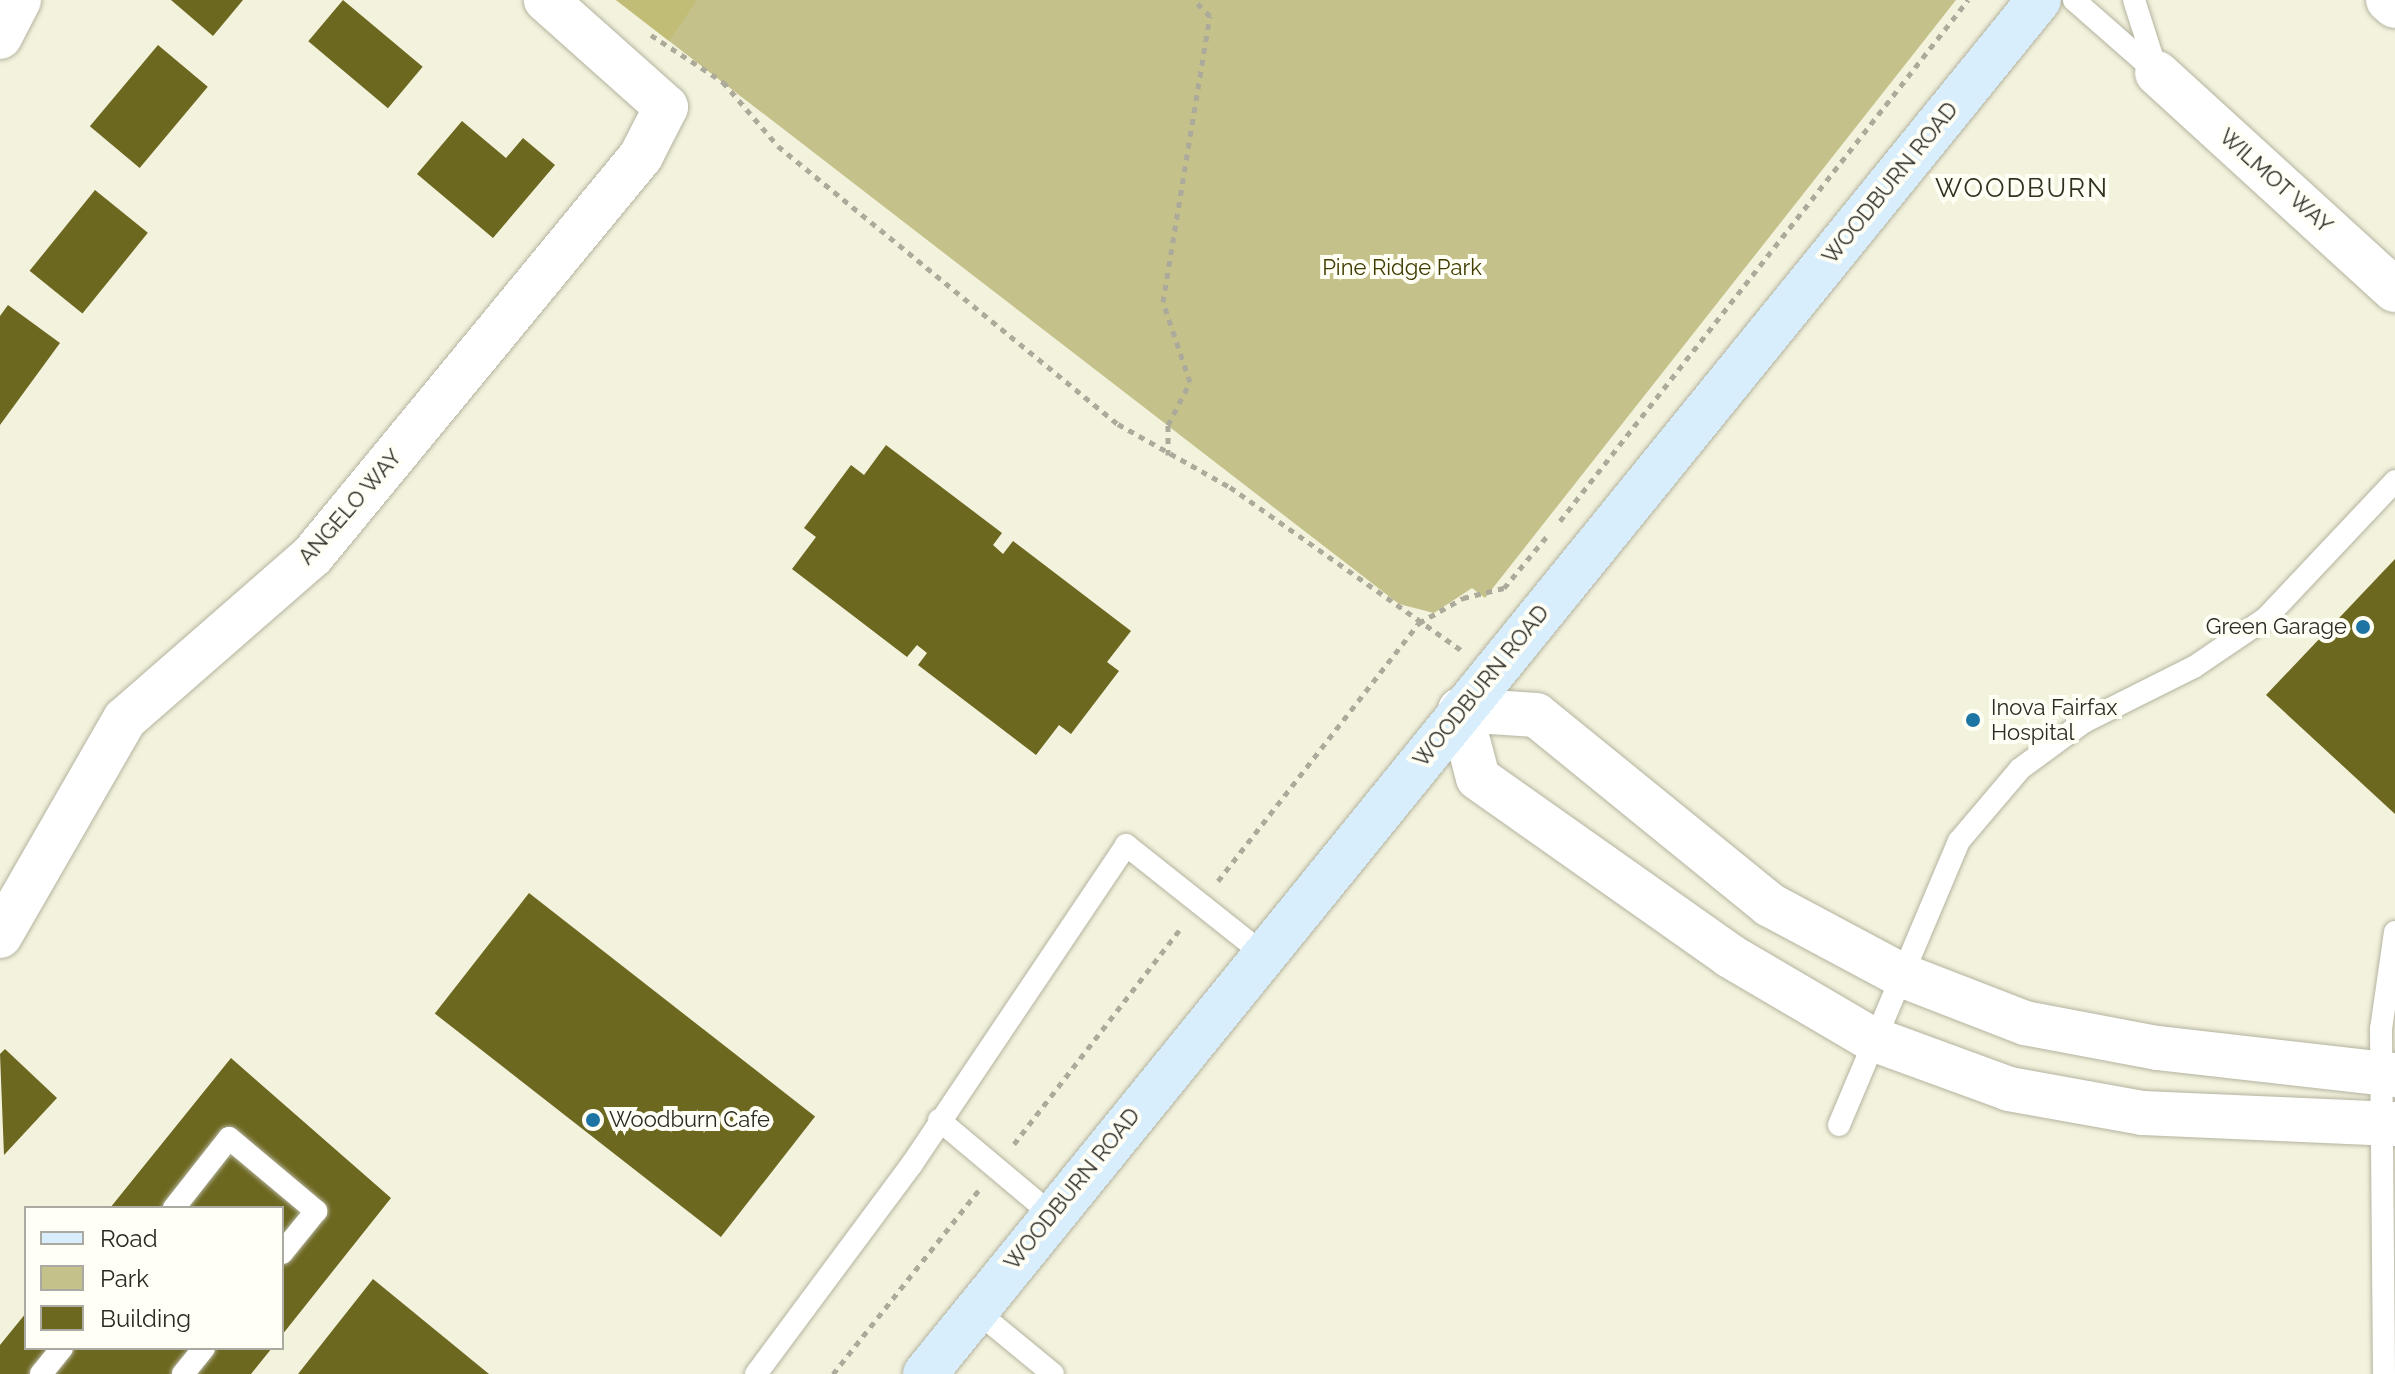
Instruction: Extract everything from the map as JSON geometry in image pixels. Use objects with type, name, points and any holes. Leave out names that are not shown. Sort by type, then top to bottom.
[{"type":"street","points":[[0,37],[19,0]]},
{"type":"street","name":"ANGELO WAY","points":[[0,936],[125,719],[312,556],[641,156],[666,107],[546,0]]},
{"type":"street","name":"WOODBURN ROAD","points":[[925,1374],[1050,1213],[1265,955],[1460,710],[2039,0]]},
{"type":"street","points":[[2388,0],[2395,6]]},
{"type":"street","name":"WILMOT WAY","points":[[2157,73],[2395,290]]},
{"type":"street","points":[[2389,1075],[2157,1048],[2025,1023],[1901,975],[1770,905],[1536,715],[1460,710],[1478,778],[1730,956],[1870,1038],[2009,1089],[2142,1113],[2389,1125]]},
{"type":"lane","points":[[2074,0],[2157,73]]},
{"type":"lane","points":[[2134,0],[2157,73]]},
{"type":"lane","points":[[1839,1125],[1870,1038],[1959,841],[2020,769],[2084,722],[2194,667],[2266,618],[2395,481]]},
{"type":"lane","points":[[756,1374],[939,1120],[1126,845],[1265,955]]},
{"type":"lane","points":[[2384,1374],[2389,1075],[2381,1029],[2395,932]]},
{"type":"lane","points":[[939,1120],[1050,1213]]},
{"type":"lane","points":[[176,1206],[229,1138],[316,1211],[284,1251]]},
{"type":"lane","points":[[974,1309],[1053,1374]]},
{"type":"lane","points":[[41,1374],[60,1350]]},
{"type":"lane","points":[[183,1374],[202,1350]]},
{"type":"path","points":[[1168,455],[1168,425],[1190,382],[1163,302],[1210,16],[1194,0]]},
{"type":"path","points":[[833,1374],[1419,623],[1463,598],[1504,588],[1968,0]]},
{"type":"path","points":[[644,31],[723,82],[778,146],[1118,424],[1168,455],[1230,487],[1419,623],[1445,638]]},
{"type":"green space","name":"Pine Ridge Park","points":[[616,0],[1956,0],[1485,598],[1472,588],[1434,613],[1399,604]]},
{"type":"shaded area","points":[[616,0],[697,0],[669,41]]},
{"type":"building","points":[[171,0],[243,0],[213,36]]},
{"type":"building","points":[[343,0],[423,67],[388,108],[308,41]]},
{"type":"building","points":[[158,45],[208,87],[140,168],[90,126]]},
{"type":"building","points":[[462,121],[506,158],[523,138],[555,165],[493,238],[417,174]]},
{"type":"building","points":[[95,190],[148,233],[82,314],[30,271]]},
{"type":"building","points":[[8,305],[60,343],[0,425],[0,316]]},
{"type":"building","points":[[886,445],[1002,533],[993,545],[1003,554],[1013,541],[1131,631],[1107,662],[1119,671],[1071,734],[1059,725],[1036,755],[918,665],[927,653],[917,645],[907,657],[792,569],[816,537],[804,528],[851,465],[864,475]]},
{"type":"building","name":"Green Garage","points":[[2395,559],[2395,814],[2266,695]]},
{"type":"building","points":[[529,893],[815,1116],[721,1237],[435,1014]]},
{"type":"building","points":[[5,1049],[57,1098],[4,1155],[0,1054]]},
{"type":"building","points":[[231,1058],[391,1198],[284,1332],[284,1206],[112,1206]]},
{"type":"building","points":[[373,1279],[489,1374],[298,1374]]},
{"type":"building","points":[[24,1315],[24,1350],[270,1350],[251,1374],[0,1374],[0,1345]]},
{"type":"place","name":"Green Garage","points":[[2363,627]]},
{"type":"place","name":"Inova Fairfax Hospital","points":[[1973,720]]},
{"type":"place","name":"Woodburn Cafe","points":[[593,1120]]},
{"type":"district","name":"WOODBURN","points":[[2022,189]]}]
